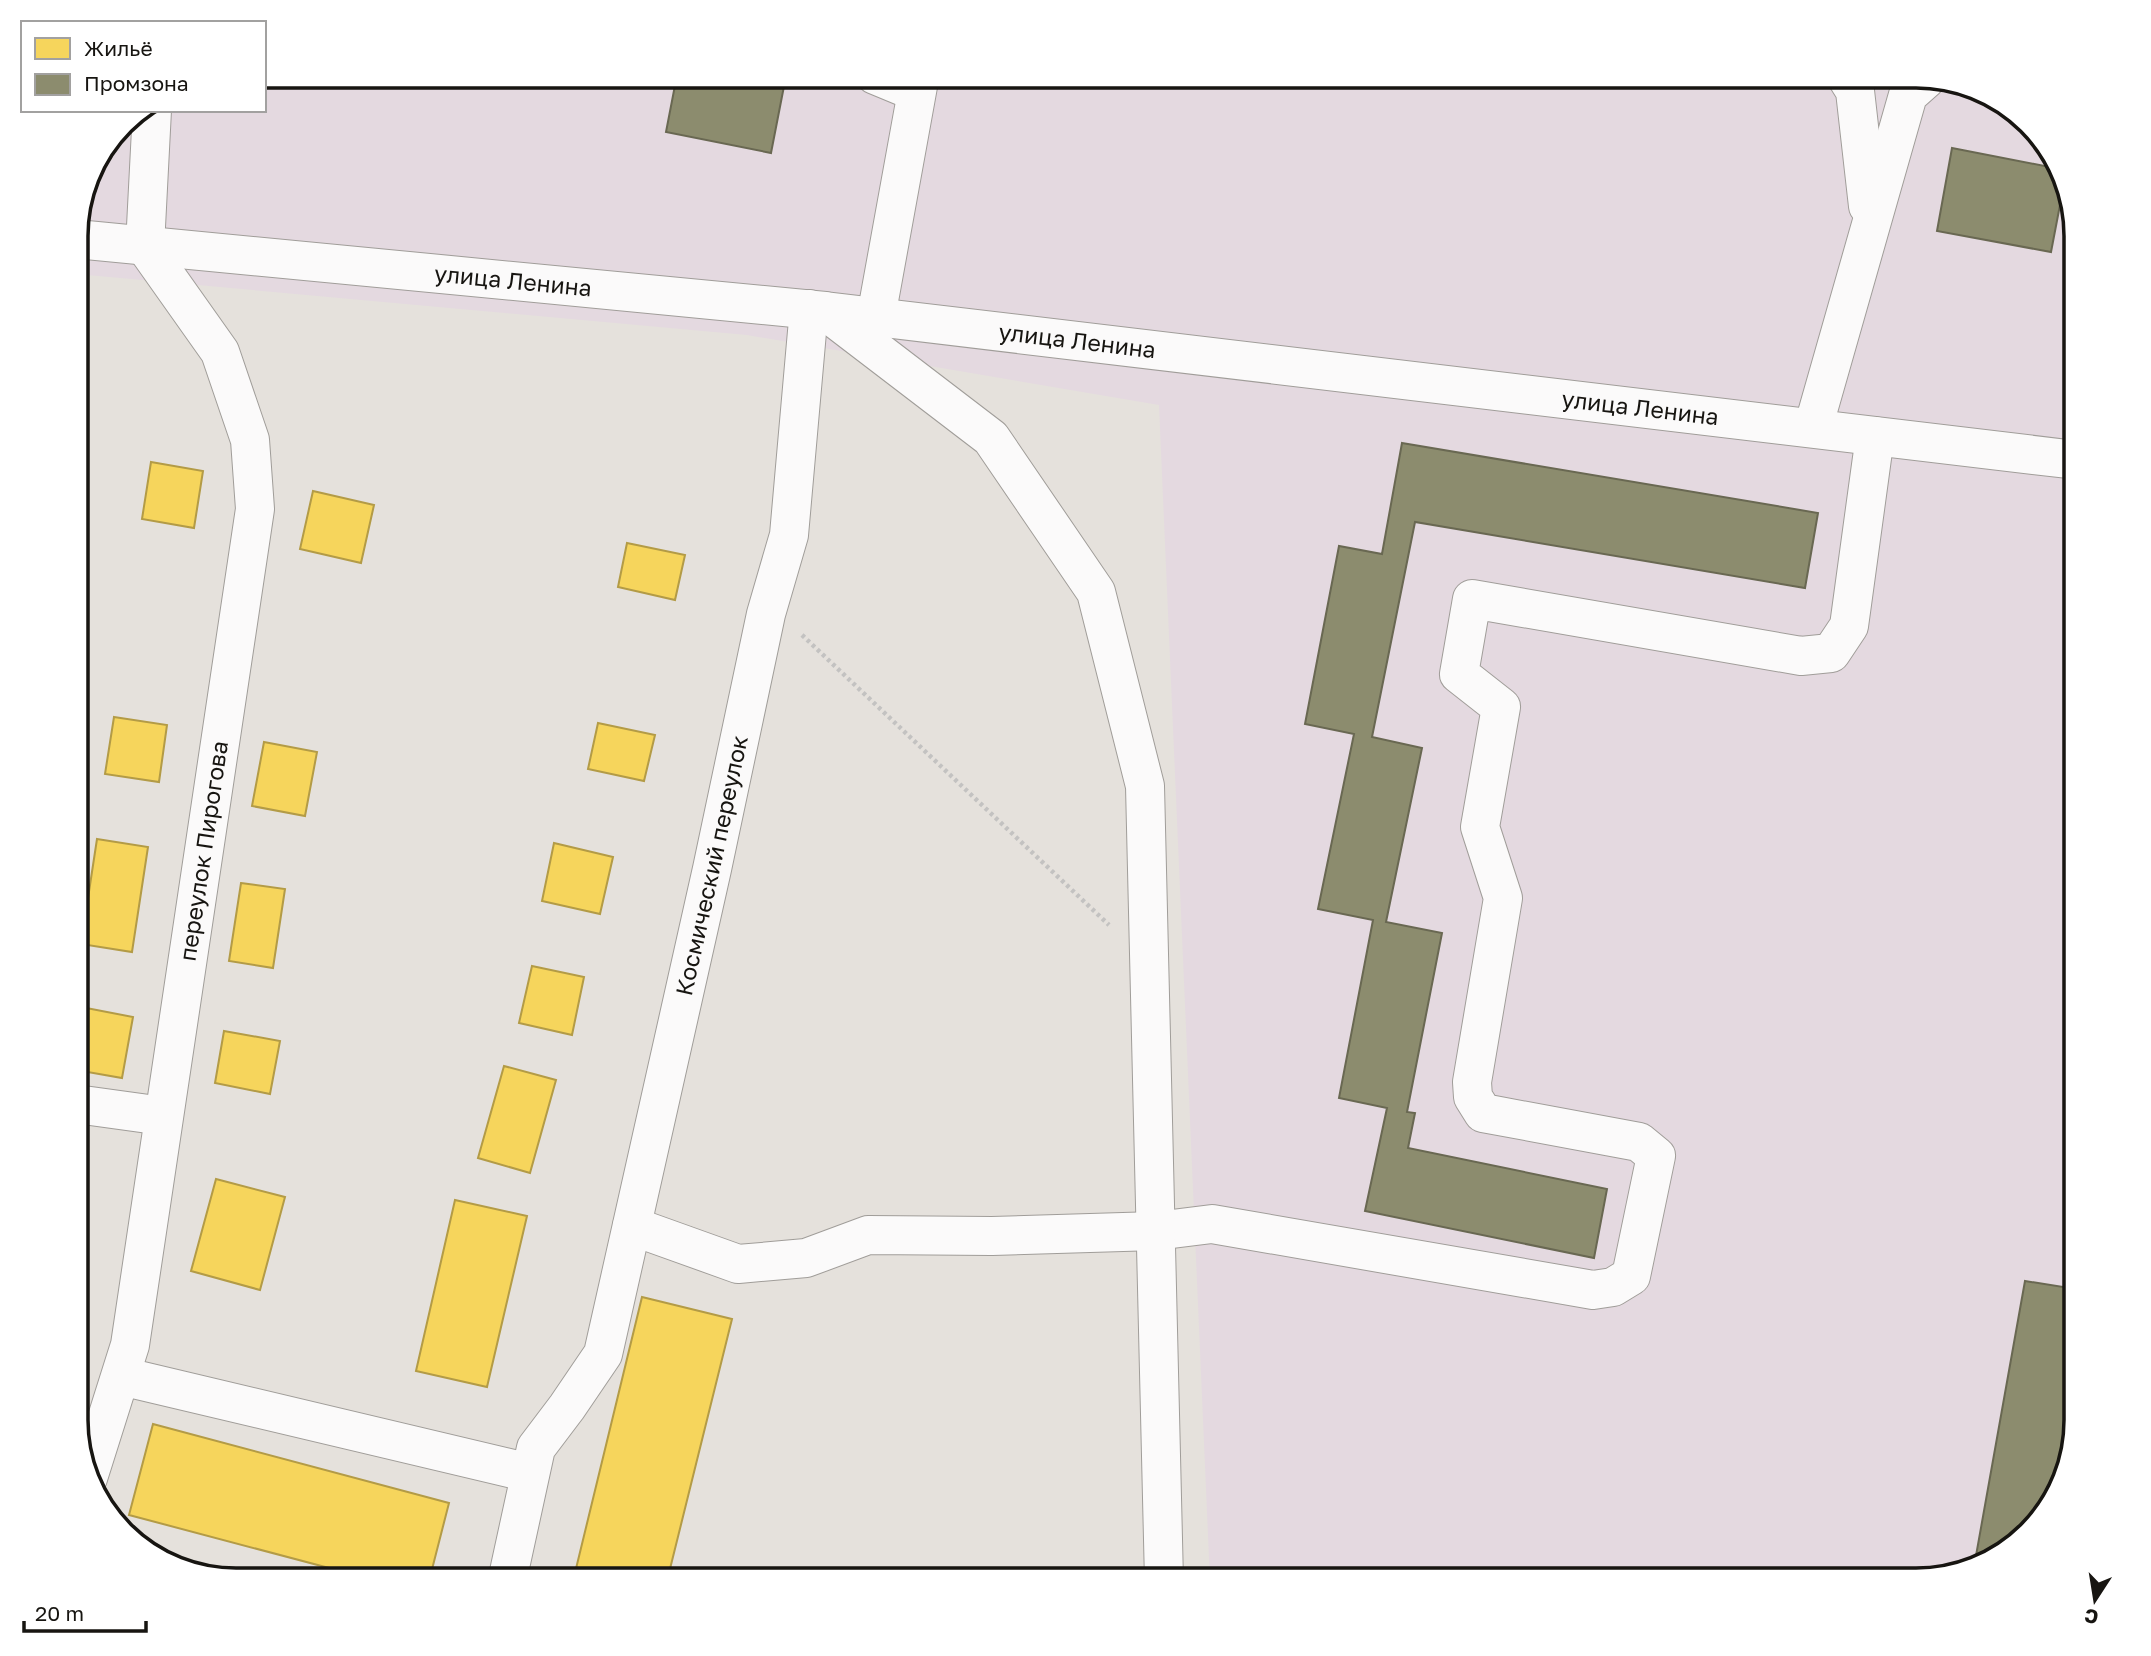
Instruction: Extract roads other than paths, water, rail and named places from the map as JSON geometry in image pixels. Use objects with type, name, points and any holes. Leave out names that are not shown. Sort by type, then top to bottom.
[{"type":"street","points":[[876,317],[917,88]]},
{"type":"street","points":[[1853,88],[1870,225]]},
{"type":"street","points":[[1813,428],[1908,94],[1915,88]]},
{"type":"street","points":[[145,246],[152,113]]},
{"type":"street","name":"улица Ленина","points":[[88,240],[817,310],[2064,459]]},
{"type":"street","name":"переулок Пирогова","points":[[94,1461],[130,1345],[255,509],[250,440],[220,352],[145,246]]},
{"type":"street","points":[[817,310],[991,439],[1096,592],[1145,786],[1164,1568]]},
{"type":"street","name":"Космический переулок","points":[[510,1568],[536,1448],[603,1354],[712,869],[768,603],[789,535],[817,310]]},
{"type":"street","points":[[632,1226],[738,1264],[806,1258],[868,1235],[992,1236],[1156,1231],[1212,1224],[1593,1290],[1613,1287],[1631,1276],[1656,1156],[1639,1142],[1483,1113],[1473,1097],[1472,1082],[1503,898],[1480,827],[1501,707],[1459,674],[1472,599],[1801,656],[1831,653],[1849,626],[1875,436]]},
{"type":"street","points":[[88,1106],[163,1116]]},
{"type":"street","points":[[121,1376],[530,1473]]}]
